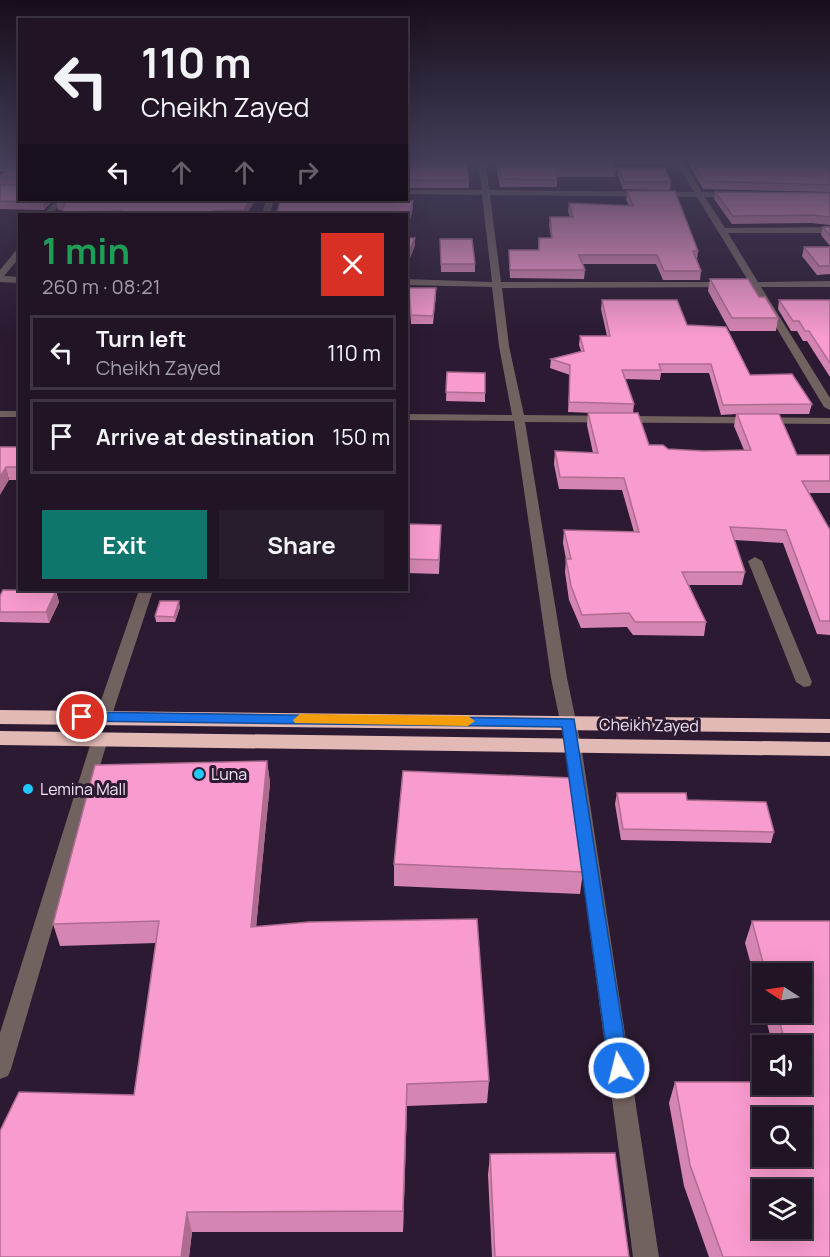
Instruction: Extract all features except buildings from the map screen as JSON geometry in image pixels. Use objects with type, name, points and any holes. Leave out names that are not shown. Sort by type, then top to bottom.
[{"type":"highway","name":"Cheikh Zayed","points":[[0,717],[830,726]]},
{"type":"highway","name":"Cheikh Zayed","points":[[0,738],[830,748]]},
{"type":"street","points":[[489,220],[504,346],[519,419],[559,678],[573,745],[646,1257]]},
{"type":"street","points":[[715,220],[830,407]]},
{"type":"street","points":[[722,231],[830,230]]},
{"type":"street","points":[[0,278],[18,254]]},
{"type":"street","points":[[0,278],[18,280]]},
{"type":"street","points":[[408,282],[543,286],[830,285]]},
{"type":"street","points":[[0,414],[18,414]]},
{"type":"street","points":[[408,417],[830,420]]},
{"type":"street","points":[[755,561],[804,682]]},
{"type":"street","points":[[103,718],[146,591]]},
{"type":"street","points":[[0,1069],[100,739]]},
{"type":"slow traffic","points":[[300,720],[468,721]]},
{"type":"place","name":"Luna","points":[[199,774]]},
{"type":"place","name":"Lemina Mall","points":[[28,789]]},
{"type":"route","points":[[82,717],[569,722],[619,1068]]}]
